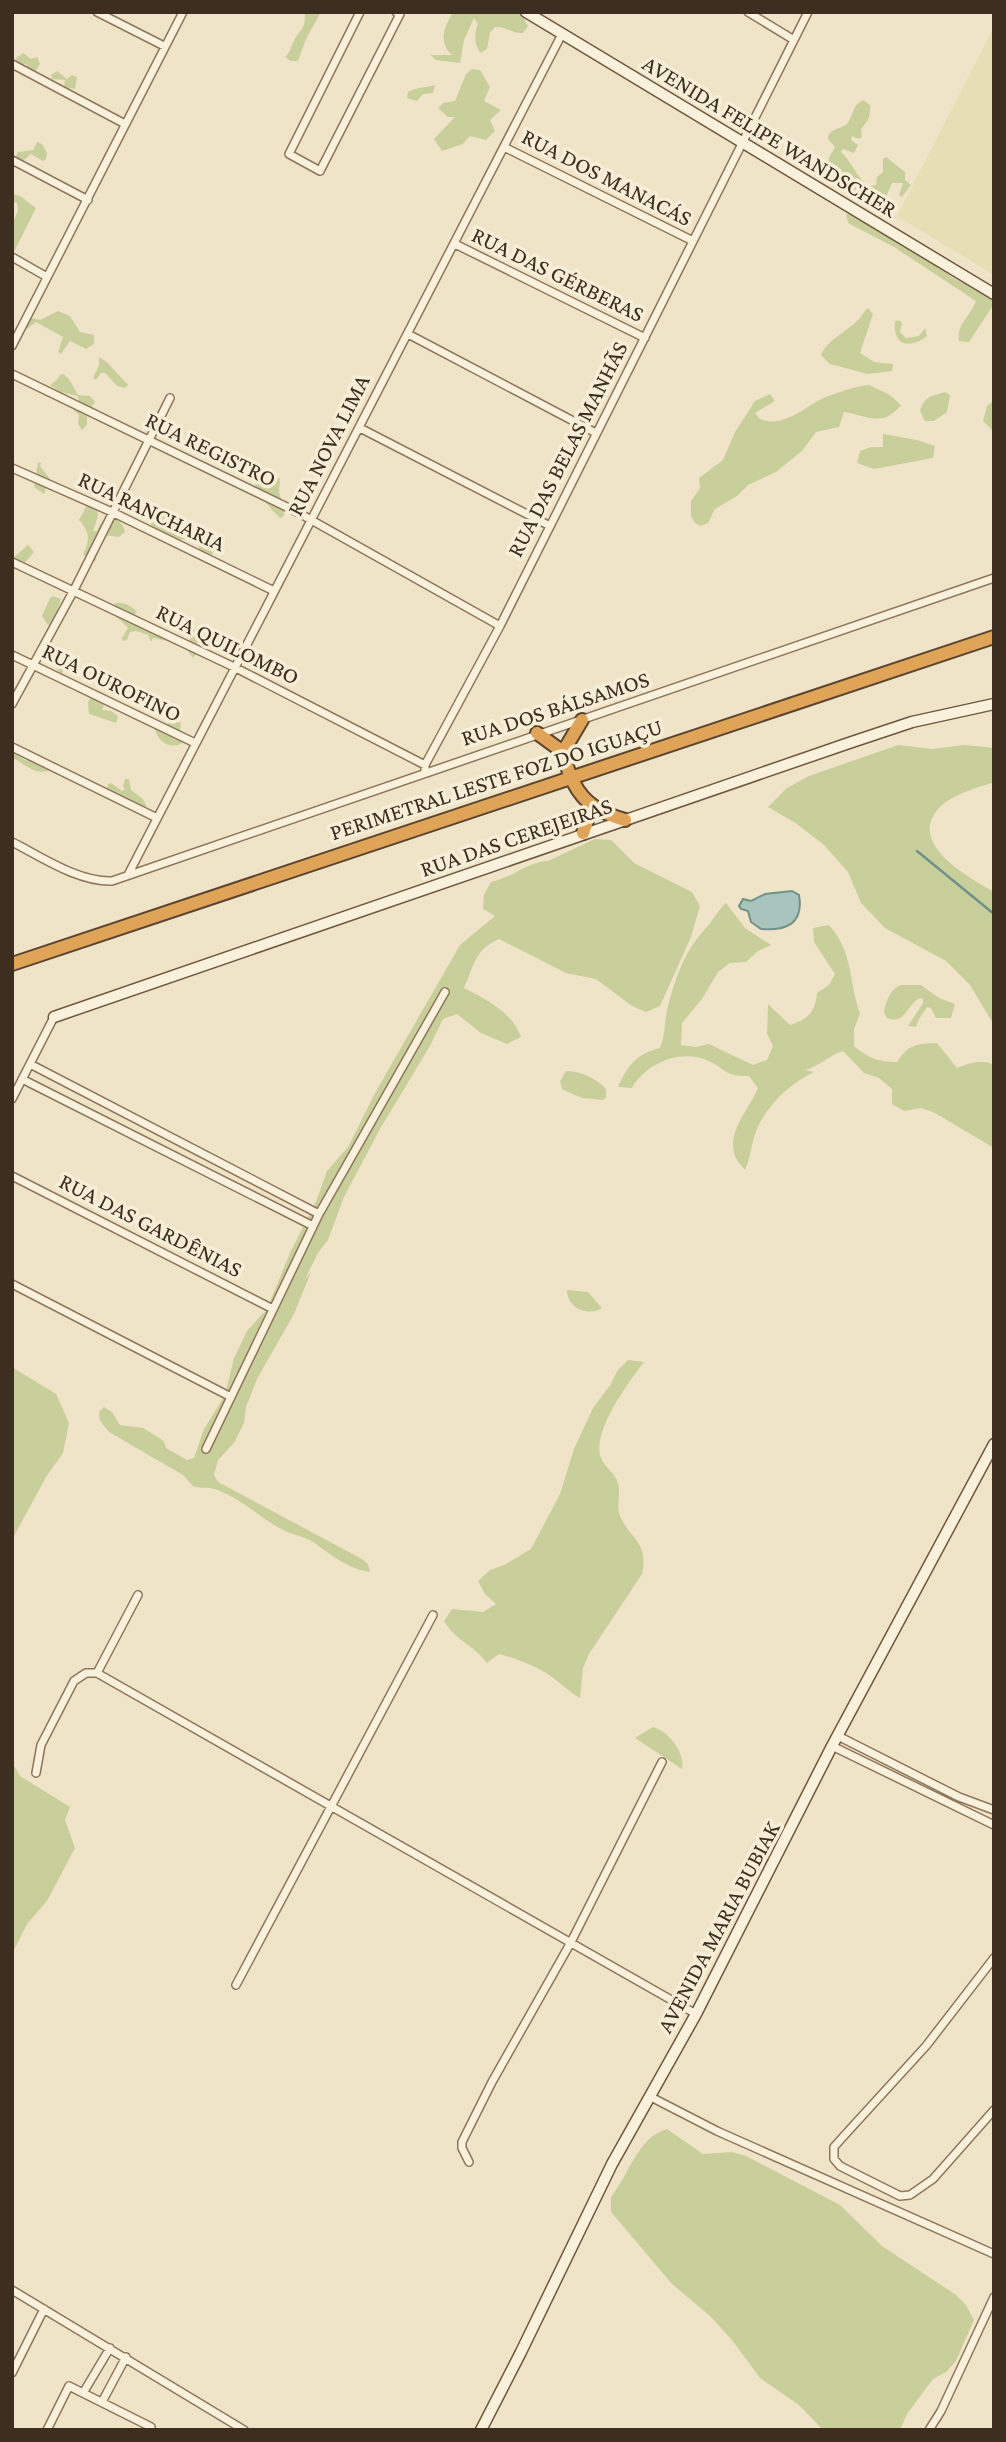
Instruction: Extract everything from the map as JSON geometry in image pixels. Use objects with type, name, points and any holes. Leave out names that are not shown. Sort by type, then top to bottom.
[{"type":"highway","name":"PERIMETRAL LESTE FOZ DO IGUAÇU","points":[[12,964],[994,637]]},
{"type":"highway","points":[[563,752],[582,720]]},
{"type":"highway","points":[[537,733],[563,752],[569,777],[589,804],[606,814],[625,820]]},
{"type":"highway","points":[[583,833],[589,818],[589,804]]},
{"type":"street","points":[[97,12],[164,46]]},
{"type":"street","points":[[12,346],[183,12]]},
{"type":"street","points":[[360,12],[289,154],[320,171],[400,14],[396,12]]},
{"type":"street","name":"AVENIDA FELIPE WANDSCHER","points":[[526,12],[994,294]]},
{"type":"street","points":[[748,12],[794,40]]},
{"type":"street","name":"RUA DAS BELAS MANHÃS","points":[[425,769],[808,12]]},
{"type":"street","name":"RUA NOVA LIMA","points":[[129,874],[562,34]]},
{"type":"street","points":[[12,64],[125,124]]},
{"type":"street","name":"RUA DOS MANACÁS","points":[[504,147],[693,242]]},
{"type":"street","points":[[12,160],[88,200]]},
{"type":"street","name":"RUA DAS GÉRBERAS","points":[[455,244],[645,338]]},
{"type":"street","points":[[12,257],[47,277]]},
{"type":"street","points":[[408,334],[597,433]]},
{"type":"street","name":"RUA REGISTRO","points":[[12,374],[312,519],[500,625]]},
{"type":"street","points":[[12,704],[74,590],[170,398]]},
{"type":"street","points":[[359,428],[550,526]]},
{"type":"street","name":"RUA RANCHARIA","points":[[12,468],[112,512],[274,591]]},
{"type":"street","name":"RUA QUILOMBO","points":[[12,562],[236,668],[425,769]]},
{"type":"street","name":"RUA DOS BÁLSAMOS","points":[[12,842],[98,881],[112,881],[425,769],[582,720],[994,578]]},
{"type":"street","name":"RUA OUROFINO","points":[[12,655],[195,743]]},
{"type":"street","name":"RUA DAS CEREJEIRAS","points":[[54,1017],[880,732],[944,714],[994,704]]},
{"type":"street","points":[[12,747],[157,818]]},
{"type":"street","points":[[206,1449],[318,1214],[446,992]]},
{"type":"street","points":[[12,1099],[54,1017]]},
{"type":"street","points":[[30,1064],[318,1214]]},
{"type":"street","points":[[22,1079],[313,1226]]},
{"type":"street","name":"RUA DAS GARDÊNIAS","points":[[12,1176],[273,1309]]},
{"type":"street","points":[[12,1284],[231,1396]]},
{"type":"street","name":"AVENIDA MARIA BUBIAK","points":[[481,2430],[612,2164],[696,2014],[832,1746],[994,1444]]},
{"type":"street","points":[[97,1673],[138,1595]]},
{"type":"street","points":[[236,1985],[433,1615]]},
{"type":"street","points":[[36,1773],[41,1745],[74,1681],[86,1673],[97,1673],[696,2014]]},
{"type":"street","points":[[838,1736],[959,1797],[994,1810]]},
{"type":"street","points":[[832,1746],[994,1825]]},
{"type":"street","points":[[469,2162],[462,2148],[473,2118],[570,1944],[662,1762]]},
{"type":"street","points":[[994,1958],[926,2046],[834,2147],[834,2159],[840,2166],[900,2196],[910,2195],[933,2179],[994,2110]]},
{"type":"street","points":[[649,2096],[717,2132],[994,2255]]},
{"type":"street","points":[[12,2290],[244,2430]]},
{"type":"street","points":[[929,2430],[941,2411],[994,2297]]},
{"type":"street","points":[[12,2373],[44,2309]]},
{"type":"street","points":[[83,2393],[110,2348]]},
{"type":"street","points":[[102,2402],[126,2357]]},
{"type":"street","points":[[47,2430],[69,2386],[151,2427],[149,2430]]},
{"type":"shaded area","points":[[994,27],[994,275],[897,216]]},
{"type":"green space","points":[[305,12],[321,12],[306,39],[298,61],[291,61],[285,57],[303,26]]},
{"type":"green space","points":[[453,12],[520,12],[528,26],[523,33],[495,27],[490,33],[487,49],[480,53],[475,38],[478,24],[474,18],[464,40],[460,63],[436,60],[430,55],[452,55],[445,45],[444,34]]},
{"type":"green space","points":[[23,53],[31,59],[37,57],[40,64],[35,72],[26,68],[27,64],[21,65],[15,61]]},
{"type":"green space","points":[[472,69],[480,70],[490,87],[484,101],[501,110],[490,120],[495,131],[486,140],[470,136],[463,144],[442,151],[434,139],[455,117],[448,117],[438,108],[443,103],[455,101],[466,74]]},
{"type":"green space","points":[[57,71],[67,79],[72,75],[77,77],[75,89],[64,87],[65,80],[52,79],[51,75]]},
{"type":"green space","points":[[435,85],[433,93],[423,94],[417,101],[407,98],[411,90]]},
{"type":"green space","points":[[863,100],[870,105],[870,109],[866,124],[861,129],[862,137],[858,139],[852,136],[851,140],[858,145],[854,153],[843,149],[841,152],[869,187],[876,185],[877,177],[883,172],[883,159],[886,157],[905,172],[905,180],[911,185],[902,197],[899,195],[903,183],[892,183],[886,197],[864,198],[844,186],[830,169],[828,163],[835,147],[828,139],[829,135],[848,123],[856,105]]},
{"type":"green space","points":[[37,142],[42,144],[47,153],[46,159],[43,161],[31,154],[24,160],[15,158],[18,152],[33,150]]},
{"type":"green space","points":[[13,194],[36,208],[15,250],[12,250],[12,225],[18,210],[17,203],[12,202]]},
{"type":"green space","points":[[852,211],[955,279],[991,296],[994,304],[969,342],[959,341],[959,335],[976,301],[894,247],[848,223],[846,215]]},
{"type":"green space","points":[[868,308],[873,314],[860,353],[874,362],[893,364],[892,371],[868,374],[830,364],[821,355],[824,350]]},
{"type":"green space","points":[[58,311],[70,316],[80,332],[94,335],[94,344],[86,349],[70,341],[61,354],[58,352],[63,337],[36,322],[24,331],[22,328],[28,317],[40,320]]},
{"type":"green space","points":[[897,320],[902,322],[900,332],[906,338],[919,336],[925,328],[927,336],[910,344],[900,341],[895,331]]},
{"type":"green space","points":[[99,357],[128,385],[125,388],[117,386],[105,373],[101,373],[96,380],[93,378],[99,365]]},
{"type":"green space","points":[[63,374],[78,395],[90,396],[95,402],[87,413],[87,425],[82,430],[78,424],[79,415],[73,410],[79,400],[77,396],[60,392],[50,385]]},
{"type":"green space","points":[[869,385],[890,395],[901,405],[881,419],[844,412],[839,427],[816,432],[802,451],[776,472],[748,485],[737,496],[715,509],[708,523],[700,526],[694,522],[691,516],[691,501],[700,488],[699,478],[723,460],[735,432],[755,401],[770,394],[775,401],[755,413],[760,419],[779,421],[797,414],[823,398]]},
{"type":"green space","points":[[945,392],[950,395],[947,412],[934,421],[925,421],[920,411],[924,402],[929,397]]},
{"type":"green space","points":[[994,400],[994,432],[983,421],[987,406]]},
{"type":"green space","points":[[883,434],[935,446],[933,458],[874,469],[857,463],[860,451],[883,447]]},
{"type":"green space","points":[[38,462],[50,479],[44,494],[34,487]]},
{"type":"green space","points":[[280,478],[279,493],[284,516],[280,518],[265,502],[255,484],[262,480],[273,484]]},
{"type":"green space","points":[[95,498],[98,516],[93,531],[97,531],[100,524],[111,517],[120,523],[125,532],[119,537],[104,535],[95,551],[96,561],[92,561],[83,554],[88,536],[79,520],[88,503]]},
{"type":"green space","points":[[159,509],[168,517],[169,529],[175,528],[175,524],[179,526],[181,534],[197,533],[206,541],[210,540],[216,544],[212,555],[201,553],[197,543],[190,540],[166,543],[159,540],[151,524],[156,510]]},
{"type":"green space","points":[[28,545],[34,552],[21,567],[12,571],[12,559]]},
{"type":"green space","points":[[53,596],[61,599],[52,625],[48,625],[42,616]]},
{"type":"green space","points":[[115,603],[133,608],[137,612],[131,618],[172,638],[171,642],[153,638],[151,642],[148,635],[136,631],[130,632],[127,640],[123,641],[128,628],[114,614]]},
{"type":"green space","points":[[191,627],[204,635],[197,643],[197,653],[193,658],[188,651],[190,637],[187,629]]},
{"type":"green space","points":[[66,653],[70,654],[72,663],[61,674],[56,668]]},
{"type":"green space","points":[[93,694],[105,701],[102,710],[111,711],[118,716],[116,723],[89,714],[88,702]]},
{"type":"green space","points":[[132,713],[166,724],[177,721],[181,723],[180,733],[187,740],[172,746],[163,742],[154,728],[133,719]]},
{"type":"green space","points":[[898,745],[932,749],[965,745],[994,748],[994,782],[945,802],[931,820],[930,833],[935,846],[944,857],[956,868],[994,892],[994,1025],[970,985],[946,961],[885,928],[861,903],[848,872],[824,845],[797,824],[768,807],[787,788],[809,776]]},
{"type":"green space","points":[[12,752],[25,760],[46,764],[48,771],[29,768],[12,758]]},
{"type":"green space","points":[[125,779],[129,779],[131,790],[143,799],[147,807],[107,788],[111,783],[122,791],[125,789]]},
{"type":"green space","points":[[595,839],[611,840],[634,863],[692,892],[700,906],[691,937],[660,1006],[646,1012],[632,1006],[596,979],[566,973],[499,939],[484,948],[476,959],[464,988],[490,1002],[505,1014],[521,1037],[507,1044],[481,1033],[457,1014],[443,1019],[344,1197],[328,1240],[305,1279],[311,1272],[294,1314],[257,1379],[246,1407],[244,1423],[234,1443],[218,1460],[214,1475],[218,1482],[362,1559],[368,1564],[370,1572],[354,1568],[309,1540],[279,1528],[224,1493],[193,1486],[183,1475],[109,1432],[100,1421],[99,1412],[104,1407],[112,1412],[120,1425],[143,1428],[164,1441],[166,1448],[187,1460],[194,1458],[204,1429],[225,1395],[234,1358],[247,1331],[267,1309],[327,1171],[348,1147],[375,1093],[460,945],[495,916],[483,909],[484,895],[491,882],[535,863],[548,861]]},
{"type":"green space","points":[[726,903],[745,928],[771,945],[758,951],[746,962],[730,963],[718,972],[702,999],[682,1023],[681,1045],[696,1047],[709,1044],[753,1065],[767,1060],[773,1046],[767,1034],[768,1004],[790,1025],[797,1023],[810,1014],[817,993],[829,985],[835,974],[814,942],[813,928],[829,925],[837,935],[846,956],[860,1014],[854,1029],[854,1046],[874,1058],[897,1062],[914,1046],[937,1043],[957,1068],[980,1062],[994,1065],[994,1148],[935,1113],[921,1108],[904,1111],[892,1104],[892,1089],[879,1078],[864,1073],[843,1051],[805,1070],[814,1072],[786,1090],[770,1107],[754,1137],[745,1170],[736,1158],[733,1147],[736,1129],[758,1088],[749,1076],[730,1074],[709,1061],[687,1056],[665,1060],[655,1065],[638,1079],[632,1088],[618,1087],[625,1072],[639,1057],[660,1048],[668,1006],[682,964],[698,937]]},
{"type":"green space","points":[[901,985],[921,985],[939,998],[955,1004],[951,1018],[936,1018],[931,1008],[927,1007],[916,1027],[908,1026],[923,1003],[920,998],[902,1017],[887,1018],[884,1012],[887,1000],[891,992]]},
{"type":"green space","points":[[566,1071],[593,1078],[606,1089],[606,1097],[603,1100],[582,1098],[562,1089],[560,1081]]},
{"type":"green space","points":[[567,1290],[588,1292],[602,1308],[591,1312],[579,1309],[570,1302]]},
{"type":"green space","points":[[628,1360],[644,1362],[606,1421],[599,1447],[601,1458],[618,1484],[620,1516],[638,1542],[644,1563],[642,1574],[589,1654],[583,1668],[580,1698],[546,1673],[520,1661],[499,1654],[487,1663],[454,1634],[444,1621],[452,1609],[483,1612],[496,1604],[485,1594],[478,1581],[490,1570],[531,1549],[560,1494],[574,1449],[593,1408],[617,1371]]},
{"type":"green space","points":[[12,1367],[56,1394],[69,1423],[63,1453],[46,1477],[12,1540]]},
{"type":"green space","points":[[653,1727],[665,1733],[675,1744],[681,1756],[682,1769],[635,1738]]},
{"type":"green space","points":[[12,1762],[20,1776],[70,1807],[65,1820],[75,1848],[47,1901],[27,1924],[12,1954]]},
{"type":"green space","points":[[667,2129],[703,2154],[732,2152],[746,2156],[840,2205],[882,2246],[956,2295],[966,2305],[974,2320],[956,2361],[946,2372],[933,2379],[907,2414],[900,2430],[823,2430],[799,2405],[760,2378],[732,2340],[710,2316],[672,2284],[611,2212],[611,2197],[641,2148],[648,2140]]},
{"type":"water","points":[[792,891],[799,895],[799,913],[791,924],[778,929],[761,929],[751,922],[748,911],[739,906],[743,899],[751,901],[765,894]]},
{"type":"waterway","points":[[917,851],[994,914]]}]
